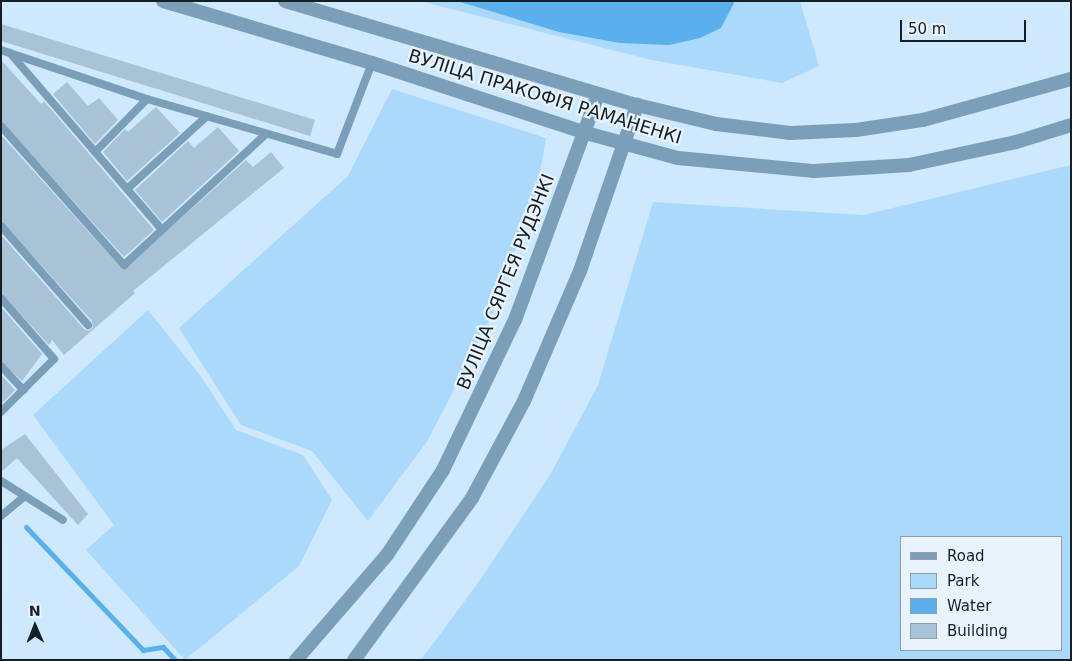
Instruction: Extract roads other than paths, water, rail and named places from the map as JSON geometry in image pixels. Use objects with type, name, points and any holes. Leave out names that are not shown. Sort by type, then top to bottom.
[{"type":"street","name":"ВУЛІЦА ПРАКОФІЯ РАМАНЕНКІ","points":[[162,1],[372,63],[586,132],[678,158],[814,171],[909,165],[1016,142],[1071,124]]},
{"type":"street","name":"ВУЛІЦА ПРАКОФІЯ РАМАНЕНКІ","points":[[286,1],[598,95],[716,124],[790,134],[856,130],[923,120],[1071,80]]},
{"type":"street","name":"ВУЛІЦА СЯРГЕЯ РУДЭНКІ","points":[[296,660],[387,555],[443,470],[515,320],[586,132],[598,95]]},
{"type":"street","points":[[354,660],[472,498],[524,401],[580,271],[622,142],[637,105]]},
{"type":"lane","points":[[1,50],[147,99],[337,154],[372,63]]},
{"type":"lane","points":[[10,53],[162,230]]},
{"type":"lane","points":[[95,152],[147,99]]},
{"type":"lane","points":[[126,189],[207,116]]},
{"type":"lane","points":[[1,126],[124,264],[266,134]]},
{"type":"lane","points":[[1,226],[88,325]]},
{"type":"lane","points":[[1,298],[54,359],[1,412]]},
{"type":"lane","points":[[1,366],[23,390]]},
{"type":"lane","points":[[1,481],[63,520]]},
{"type":"lane","points":[[1,516],[25,496]]},
{"type":"water","points":[[457,1],[735,1],[721,28],[700,38],[669,45],[620,43],[559,32]]},
{"type":"waterway","points":[[26,527],[143,650],[163,647],[175,660]]}]
